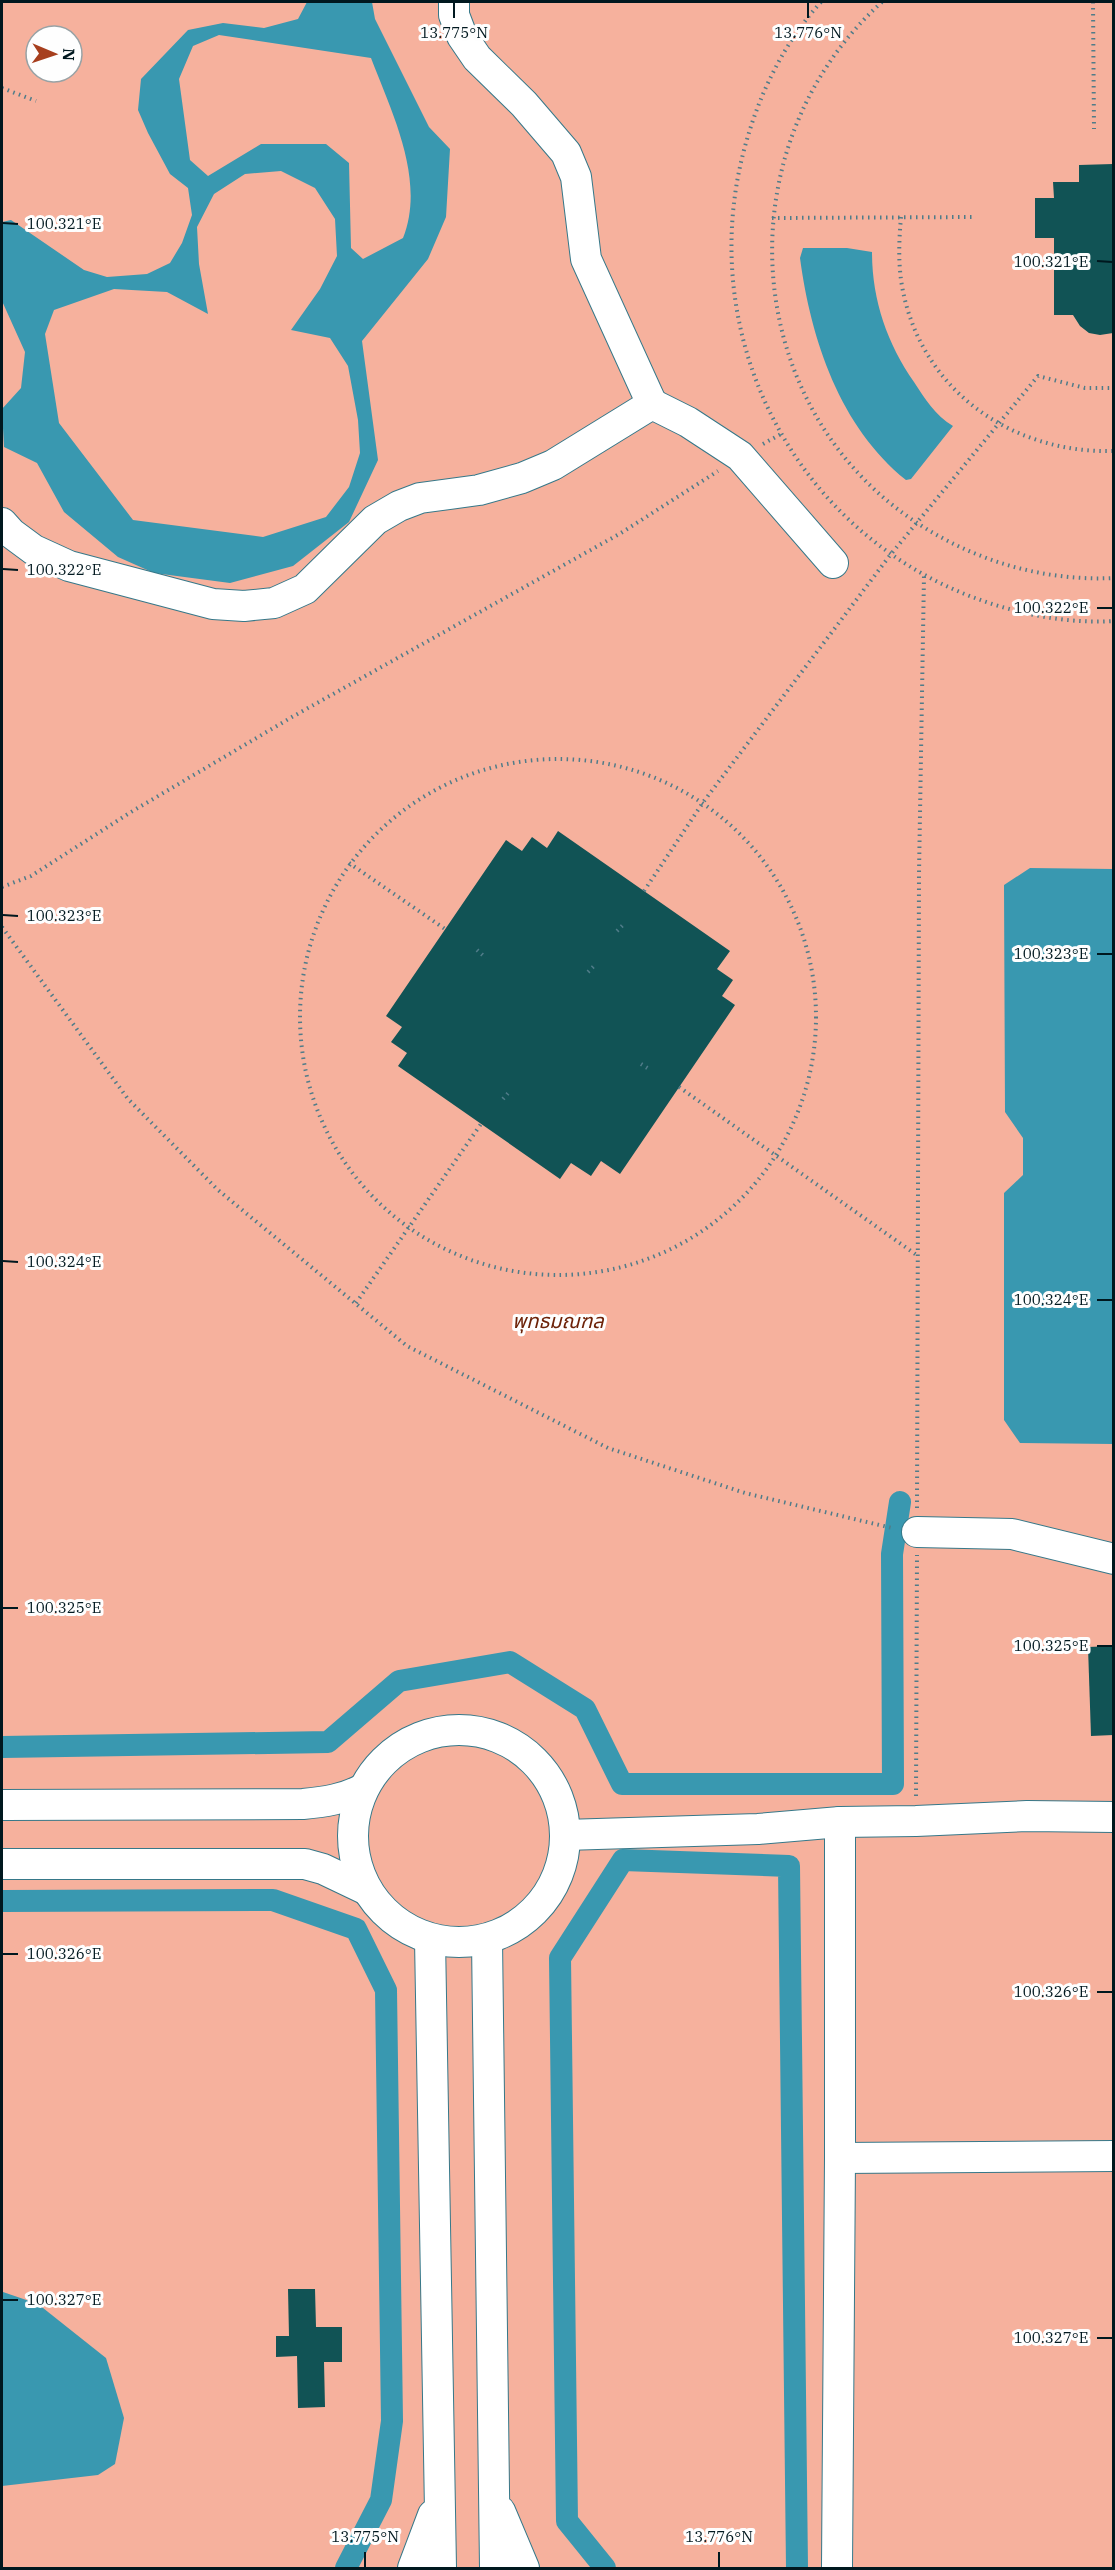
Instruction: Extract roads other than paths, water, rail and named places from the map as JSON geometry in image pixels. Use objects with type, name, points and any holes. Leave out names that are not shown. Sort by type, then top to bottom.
[{"type":"street","points":[[454,2],[454,15],[462,36],[477,58],[524,104],[566,153],[576,177],[586,259],[652,404],[688,422],[740,456],[833,563]]},
{"type":"street","points":[[2,523],[11,533],[34,550],[69,566],[213,604],[244,606],[274,603],[305,589],[375,520],[399,506],[420,498],[479,490],[522,478],[553,465],[652,404]]},
{"type":"street","points":[[917,1533],[1012,1534],[1113,1559]]},
{"type":"street","points":[[467,1729],[498,1736],[525,1752],[547,1775],[561,1804],[566,1835],[563,1858],[556,1880],[544,1900],[528,1918],[509,1931],[488,1940],[459,1944],[430,1939],[405,1929],[383,1911],[367,1890],[357,1866],[352,1840],[355,1814],[363,1789],[381,1763],[406,1743],[436,1732],[467,1729]]},
{"type":"street","points":[[2,1805],[303,1804],[349,1796],[363,1789]]},
{"type":"street","points":[[566,1835],[758,1829],[840,1821],[916,1821],[1027,1816],[1113,1817]]},
{"type":"street","points":[[837,2567],[840,1821]]},
{"type":"street","points":[[2,1864],[304,1864],[329,1871],[367,1890]]},
{"type":"street","points":[[430,1939],[441,2568]]},
{"type":"street","points":[[488,1940],[495,2568]]},
{"type":"street","points":[[840,2158],[1113,2157]]},
{"type":"street","points":[[413,2568],[441,2489]]},
{"type":"street","points":[[494,2497],[524,2568]]},
{"type":"water","points":[[307,2],[372,2],[375,19],[429,127],[450,149],[446,217],[428,259],[362,341],[378,460],[349,522],[293,566],[230,583],[154,573],[118,557],[64,512],[37,463],[4,447],[2,409],[21,388],[25,352],[2,301],[2,222],[11,220],[84,270],[107,277],[147,274],[170,263],[182,243],[192,215],[188,188],[170,174],[138,110],[141,79],[188,30],[223,23],[264,28],[298,19]],"holes":[[[219,35],[371,58],[404,147],[409,170],[411,193],[409,216],[403,238],[363,259],[351,248],[349,163],[326,144],[261,144],[208,176],[190,160],[179,79],[193,46]],[[281,171],[315,188],[335,219],[337,256],[320,289],[291,330],[330,338],[348,366],[358,420],[360,453],[349,487],[326,517],[263,537],[133,520],[59,423],[45,334],[54,310],[114,289],[167,292],[208,314],[199,264],[197,227],[214,194],[245,174]]]},
{"type":"water","points":[[803,248],[847,248],[872,252],[878,304],[896,352],[926,400],[941,417],[953,426],[911,479],[906,480],[883,459],[863,434],[832,380],[812,320],[805,289],[800,258]]},
{"type":"water","points":[[1030,868],[1113,869],[1113,1444],[1020,1443],[1004,1420],[1004,1193],[1023,1175],[1023,1138],[1005,1112],[1004,885]]},
{"type":"water","points":[[3,2292],[38,2304],[106,2358],[124,2418],[115,2464],[98,2475],[2,2486]]},
{"type":"waterway","points":[[2,1747],[328,1742],[399,1681],[510,1662],[585,1709],[622,1784],[893,1784],[892,1554],[900,1502]]},
{"type":"waterway","points":[[605,2568],[567,2521],[560,1958],[623,1860],[789,1866],[797,2568]]},
{"type":"waterway","points":[[2,1901],[273,1900],[356,1929],[386,1990],[392,2421],[381,2500],[346,2568]]},
{"type":"park label","name":"พุทธมณฑล","points":[[558,1320]]}]
